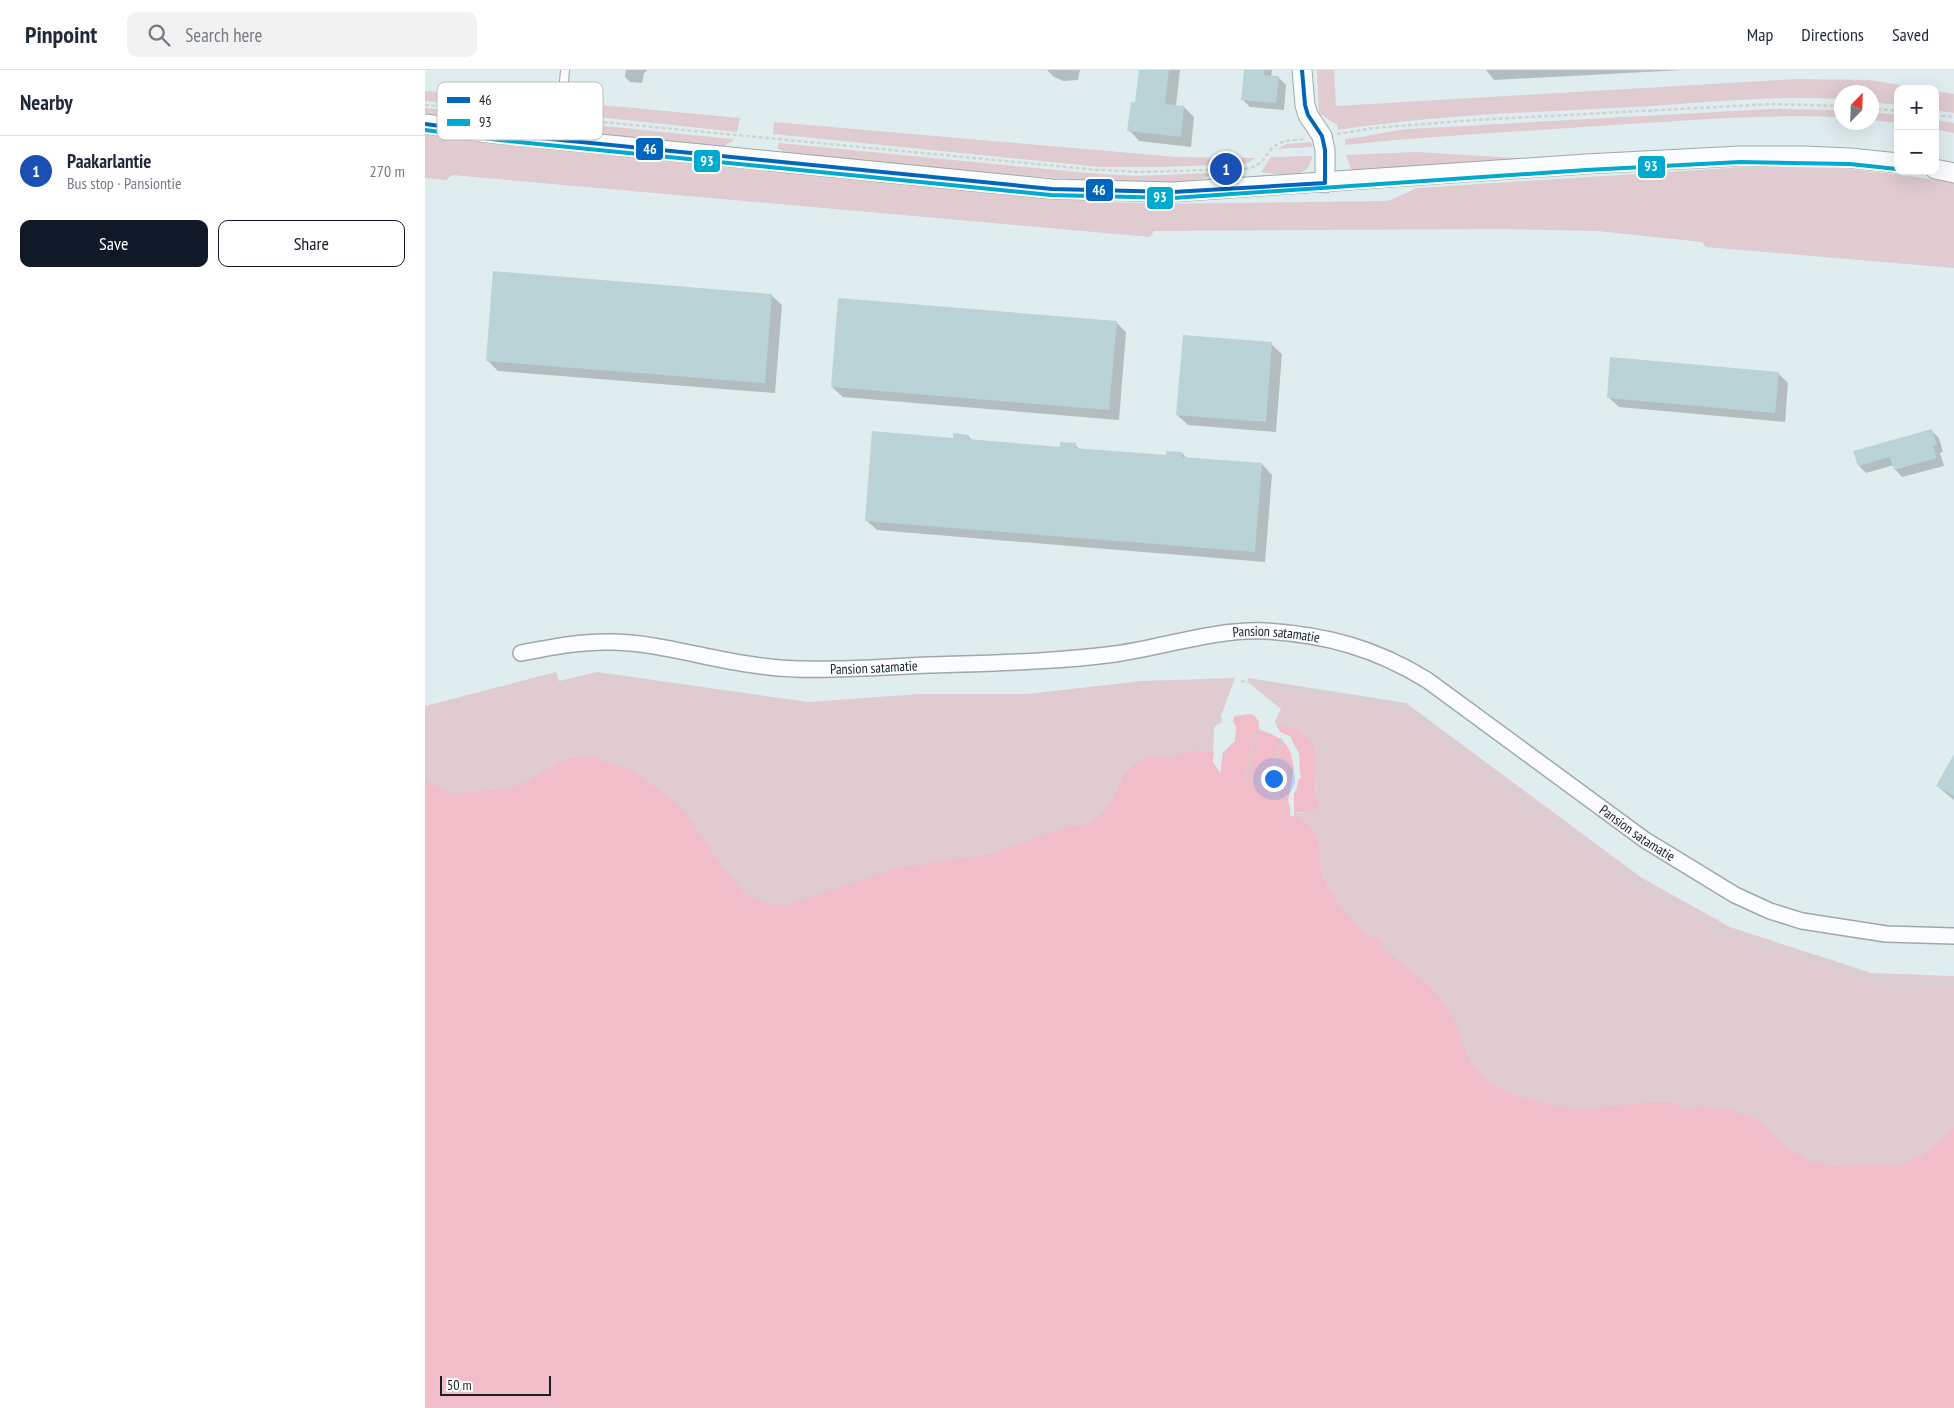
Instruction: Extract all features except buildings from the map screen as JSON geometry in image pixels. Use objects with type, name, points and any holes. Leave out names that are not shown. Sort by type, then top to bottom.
[{"type":"street","points":[[1302,70],[1305,105],[1308,115],[1322,136],[1325,150],[1325,183]]},
{"type":"street","points":[[559,140],[1069,190],[1173,192],[1586,164],[1740,156],[1812,156],[1894,163]]},
{"type":"street","points":[[1939,170],[1954,173]]},
{"type":"street","name":"Pansion satamatie","points":[[521,653],[581,642],[614,642],[645,645],[753,665],[792,669],[833,669],[1020,662],[1114,654],[1210,636],[1263,631],[1338,641],[1369,650],[1398,662],[1427,680],[1645,840],[1735,895],[1770,911],[1802,921],[1886,934],[1954,936]]},
{"type":"path","points":[[603,122],[1088,170],[1139,172],[1246,169],[1257,166],[1264,161],[1275,146],[1282,142],[1375,128],[1485,119],[1771,104],[1834,106]]},
{"type":"path","points":[[1879,109],[1894,111]]},
{"type":"path","points":[[1939,116],[1954,118]]},
{"type":"path","points":[[1241,681],[1377,701],[1405,708],[1538,810],[1595,848],[1631,879],[1711,926],[1856,975],[1910,982],[1954,982]]},
{"type":"path","points":[[1262,730],[1255,735],[1246,779],[1271,785],[1282,735]]},
{"type":"shaded area","points":[[1317,70],[1334,70],[1336,106],[1796,79],[1871,80],[1900,85],[1894,85],[1894,105],[1879,103],[1879,85],[1834,85],[1834,99],[1763,99],[1485,115],[1411,121],[1338,130],[1337,125],[1319,113]]},
{"type":"shaded area","points":[[425,91],[437,92],[437,102],[425,101]]},
{"type":"shaded area","points":[[1939,92],[1954,94],[1954,113],[1939,111]]},
{"type":"shaded area","points":[[603,105],[740,118],[737,132],[603,118]]},
{"type":"shaded area","points":[[425,108],[437,109],[437,117],[425,116]]},
{"type":"shaded area","points":[[1770,109],[1834,110],[1834,117],[1780,116],[1690,120],[1345,145],[1345,139],[1408,129]]},
{"type":"shaded area","points":[[1879,113],[1894,115],[1894,123],[1879,121]]},
{"type":"shaded area","points":[[1939,121],[1954,123],[1954,133],[1939,130]]},
{"type":"shaded area","points":[[774,122],[1177,157],[1256,158],[1245,164],[1100,167],[773,134]]},
{"type":"shaded area","points":[[603,126],[732,139],[733,141],[720,147],[603,135]]},
{"type":"shaded area","points":[[425,132],[437,133],[437,140],[503,140],[1111,202],[1157,204],[1388,201],[1417,188],[1791,164],[1893,174],[1954,183],[1954,268],[1706,247],[1702,242],[1597,231],[1500,229],[1154,231],[1150,237],[452,175],[446,180],[425,178]]},
{"type":"shaded area","points":[[1311,142],[1313,147],[1278,149],[1286,144]]},
{"type":"shaded area","points":[[779,143],[1087,173],[1138,176],[1210,173],[1212,175],[1185,182],[1169,183],[1050,178],[786,153],[777,148]]},
{"type":"shaded area","points":[[1417,152],[1530,159],[1356,171],[1351,169],[1346,155]]},
{"type":"shaded area","points":[[1312,156],[1306,170],[1299,173],[1284,175],[1261,172],[1271,157]]},
{"type":"shaded area","points":[[556,672],[559,681],[597,672],[808,702],[921,694],[1028,694],[1141,681],[1235,678],[1221,716],[1222,722],[1214,727],[1213,762],[1149,813],[794,927],[425,812],[425,706]]},
{"type":"shaded area","points":[[1248,678],[1406,703],[1642,878],[1730,927],[1871,973],[1954,976],[1954,1156],[1878,1200],[1541,1136],[1365,971],[1293,816],[1294,813],[1302,813],[1320,805],[1316,798],[1316,768],[1279,725],[1277,727],[1275,721],[1281,709],[1249,683]]},
{"type":"shaded area","points":[[1254,715],[1259,722],[1259,730],[1269,733],[1284,742],[1292,754],[1294,771],[1289,796],[1290,815],[1303,820],[1315,834],[1318,840],[1322,874],[1332,894],[1343,910],[1363,931],[1370,937],[1378,937],[1386,951],[1427,984],[1439,997],[1454,1021],[1472,1066],[1490,1083],[1517,1096],[1583,1110],[1638,1103],[1671,1102],[1685,1110],[1701,1107],[1726,1109],[1758,1120],[1785,1147],[1811,1162],[1837,1166],[1872,1164],[1897,1166],[1924,1154],[1941,1141],[1954,1127],[1954,1408],[425,1408],[425,780],[449,793],[509,788],[527,781],[567,758],[591,757],[631,770],[681,806],[718,862],[745,894],[766,904],[787,905],[898,868],[990,854],[1067,827],[1089,824],[1102,814],[1113,800],[1124,774],[1141,760],[1150,757],[1171,758],[1192,751],[1214,752],[1213,762],[1220,772],[1223,752],[1232,743],[1236,727],[1232,720],[1234,716]]},
{"type":"shaded area","points":[[1279,725],[1297,731],[1313,745],[1316,762],[1316,789],[1320,805],[1311,811],[1294,813],[1293,797],[1299,775],[1299,755],[1291,737],[1280,732],[1277,727]]},
{"type":"pier","points":[[1232,715],[1234,716],[1233,721],[1236,727],[1235,741],[1223,752],[1220,772],[1213,762],[1214,750],[1216,751],[1216,761],[1219,767],[1221,751],[1233,740],[1233,728],[1230,721]]},
{"type":"pier","points":[[1277,727],[1280,732],[1291,737],[1299,754],[1301,778],[1298,780],[1297,788],[1294,792],[1294,816],[1290,815],[1291,809],[1288,802],[1294,768],[1291,753],[1283,739],[1271,733],[1273,731],[1278,734],[1275,729]]},
{"type":"transit line","name":"46","points":[[1302,70],[1305,105],[1308,115],[1322,136],[1325,150],[1325,183]]},
{"type":"transit line","name":"46","points":[[425,124],[437,126]]},
{"type":"transit line","name":"93","points":[[425,130],[437,132]]},
{"type":"transit line","name":"93","points":[[499,140],[1051,195],[1173,198],[1586,170],[1740,162],[1850,164],[1894,169]]},
{"type":"transit line","name":"46","points":[[560,140],[1052,189],[1173,192],[1325,183]]},
{"type":"place","name":"Paakarlantie","points":[[1226,169]]}]
